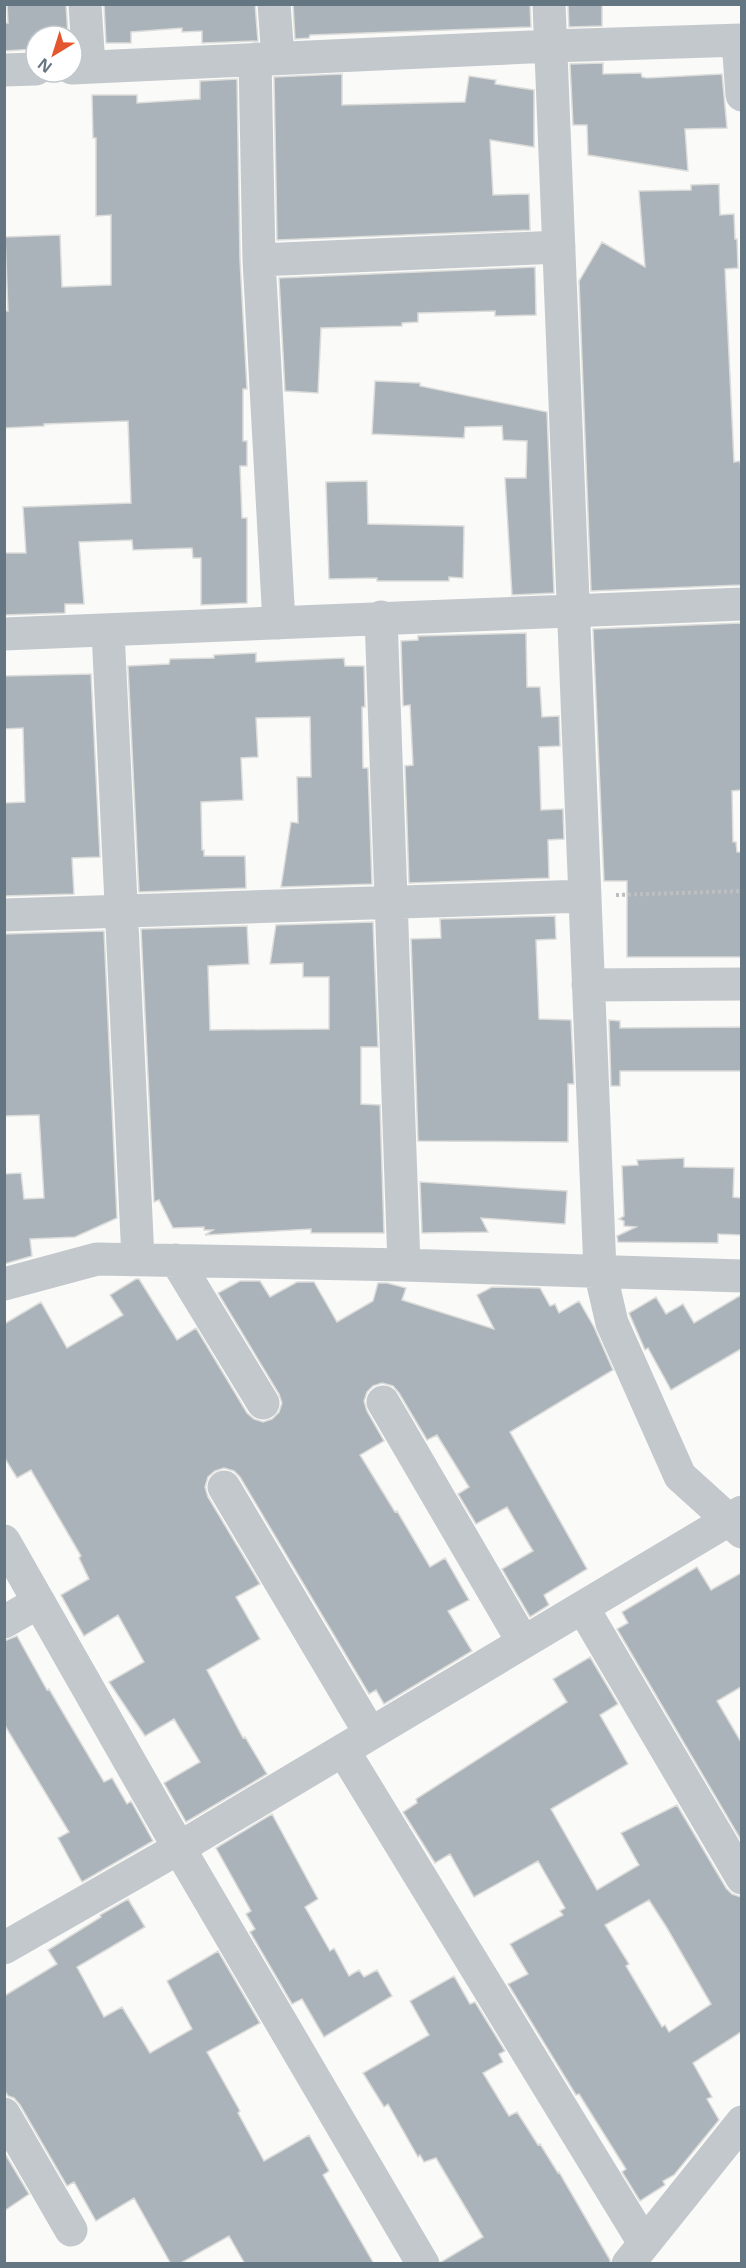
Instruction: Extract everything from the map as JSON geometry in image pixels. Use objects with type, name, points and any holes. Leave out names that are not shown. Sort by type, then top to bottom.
[{"type":"street","points":[[83,24],[85,4]]},
{"type":"street","points":[[274,4],[266,58],[259,260],[279,622]]},
{"type":"street","points":[[4,1947],[179,1848],[523,1642],[737,1522],[680,1476],[612,1323],[600,1271],[549,4]]},
{"type":"street","points":[[84,67],[740,40],[741,95]]},
{"type":"street","points":[[4,70],[24,69]]},
{"type":"street","points":[[259,260],[559,247]]},
{"type":"street","points":[[4,634],[741,604]]},
{"type":"street","points":[[381,617],[404,1264]]},
{"type":"street","points":[[108,631],[138,1259]]},
{"type":"street","points":[[4,915],[585,896]]},
{"type":"street","points":[[588,985],[741,984]]},
{"type":"street","points":[[4,1284],[98,1259],[404,1264],[741,1276]]},
{"type":"street","points":[[177,1260],[263,1403]]},
{"type":"street","points":[[383,1402],[523,1642]]},
{"type":"street","points":[[224,1487],[370,1733]]},
{"type":"street","points":[[4,1541],[179,1848],[423,2264]]},
{"type":"street","points":[[4,1622],[39,1602]]},
{"type":"street","points":[[583,1608],[741,1878]]},
{"type":"street","points":[[342,1750],[636,2253],[741,2122]]},
{"type":"street","points":[[4,2114],[70,2230]]},
{"type":"path","points":[[585,896],[741,891]]},
{"type":"building","points":[[7,4],[66,4],[67,24],[24,24],[24,50],[4,51],[4,23],[8,23]]},
{"type":"building","points":[[104,4],[255,4],[258,41],[202,43],[202,31],[182,32],[182,28],[131,32],[131,43],[106,43]]},
{"type":"building","points":[[293,4],[530,4],[531,27],[310,35],[309,38],[295,39]]},
{"type":"building","points":[[568,4],[602,4],[602,26],[569,27]]},
{"type":"building","points":[[603,63],[603,74],[641,73],[642,77],[647,78],[722,74],[727,128],[685,129],[688,171],[588,155],[587,125],[573,125],[570,64]]},
{"type":"building","points":[[342,74],[342,105],[465,102],[469,76],[496,80],[495,84],[534,90],[534,147],[490,140],[493,195],[529,194],[530,230],[277,240],[274,77]]},
{"type":"building","points":[[237,79],[240,260],[247,389],[243,389],[243,441],[247,441],[247,466],[240,466],[242,518],[247,518],[247,603],[201,605],[201,558],[193,558],[192,548],[133,550],[132,540],[79,542],[84,604],[65,604],[65,613],[4,615],[4,553],[26,553],[23,507],[131,503],[128,421],[4,428],[4,311],[8,311],[5,237],[60,235],[62,287],[111,285],[111,215],[96,216],[96,138],[93,138],[92,95],[137,95],[137,103],[200,99],[200,81]]},
{"type":"building","points":[[719,184],[720,215],[734,214],[735,239],[737,239],[738,268],[725,269],[734,462],[740,461],[741,468],[741,585],[591,591],[579,281],[602,242],[645,267],[639,191],[691,190],[691,185]]},
{"type":"building","points":[[535,267],[536,315],[495,316],[495,311],[418,313],[418,322],[402,323],[402,326],[321,328],[318,393],[285,391],[279,278]]},
{"type":"building","points":[[375,381],[420,383],[420,386],[547,412],[554,593],[512,595],[505,478],[526,478],[527,441],[503,440],[502,426],[465,427],[464,438],[372,434]]},
{"type":"building","points":[[367,481],[368,524],[464,526],[463,578],[449,577],[449,581],[329,579],[326,482]]},
{"type":"building","points":[[741,623],[741,790],[732,791],[733,842],[736,842],[737,852],[741,852],[741,957],[627,957],[627,881],[604,881],[593,629]]},
{"type":"building","points":[[526,633],[527,687],[540,687],[542,717],[559,716],[560,746],[539,747],[541,810],[563,809],[564,839],[548,840],[549,878],[409,883],[405,766],[413,765],[410,705],[403,706],[401,641],[418,640],[418,636]]},
{"type":"building","points":[[256,653],[256,662],[344,658],[345,666],[364,666],[363,768],[368,768],[372,884],[281,887],[291,822],[298,823],[297,777],[311,777],[310,717],[256,718],[258,757],[241,758],[243,800],[201,802],[204,856],[245,856],[246,888],[139,892],[128,666],[169,664],[170,659],[214,658],[214,655]]},
{"type":"building","points":[[91,674],[100,857],[72,858],[74,894],[4,896],[4,803],[25,802],[23,728],[4,729],[4,676]]},
{"type":"building","points":[[555,916],[556,939],[536,940],[539,1019],[571,1020],[574,1084],[568,1084],[568,1142],[418,1141],[411,939],[441,938],[440,919]]},
{"type":"building","points":[[373,922],[378,1047],[361,1047],[361,1104],[380,1105],[384,1233],[311,1233],[311,1229],[205,1235],[213,1230],[204,1230],[204,1227],[173,1228],[159,1200],[154,1202],[141,929],[247,926],[249,964],[208,966],[210,1030],[329,1029],[329,977],[303,977],[303,963],[270,964],[276,925]]},
{"type":"building","points":[[104,931],[117,1218],[75,1237],[30,1239],[32,1256],[4,1264],[4,1174],[21,1173],[24,1199],[44,1198],[39,1115],[4,1116],[4,934]]},
{"type":"building","points":[[609,1020],[620,1021],[620,1028],[741,1027],[741,1071],[620,1071],[620,1086],[611,1086]]},
{"type":"building","points":[[684,1158],[684,1167],[734,1168],[733,1197],[741,1198],[741,1235],[718,1234],[718,1243],[618,1242],[617,1236],[636,1227],[624,1226],[624,1221],[619,1219],[624,1216],[622,1166],[638,1165],[637,1160]]},
{"type":"building","points":[[420,1182],[567,1191],[565,1224],[481,1218],[488,1232],[422,1233]]},
{"type":"building","points":[[139,1279],[177,1340],[196,1328],[247,1413],[263,1422],[272,1419],[279,1412],[282,1403],[279,1394],[218,1293],[240,1281],[260,1281],[270,1297],[297,1282],[314,1282],[337,1322],[373,1301],[378,1283],[387,1283],[406,1288],[402,1300],[494,1329],[477,1295],[492,1287],[540,1288],[550,1306],[555,1304],[559,1313],[579,1301],[594,1327],[613,1370],[510,1432],[587,1569],[544,1595],[549,1605],[530,1617],[502,1569],[533,1551],[507,1507],[476,1524],[458,1494],[469,1487],[437,1435],[427,1440],[393,1386],[382,1383],[373,1386],[367,1392],[364,1401],[367,1411],[384,1441],[360,1455],[430,1567],[445,1558],[469,1600],[448,1611],[472,1651],[384,1704],[376,1690],[369,1694],[240,1477],[234,1471],[224,1468],[208,1477],[205,1487],[208,1497],[260,1584],[236,1597],[260,1639],[207,1670],[243,1738],[245,1737],[267,1774],[186,1822],[164,1783],[200,1762],[174,1719],[145,1736],[109,1682],[144,1662],[118,1615],[84,1636],[61,1595],[89,1579],[79,1558],[81,1556],[31,1470],[17,1478],[4,1457],[4,1324],[41,1302],[67,1348],[123,1315],[110,1295]]},
{"type":"building","points":[[741,1295],[741,1349],[671,1390],[648,1348],[645,1350],[629,1313],[656,1297],[666,1314],[683,1304],[694,1323]]},
{"type":"building","points":[[697,1567],[711,1590],[741,1573],[741,1687],[717,1701],[741,1742],[741,1840],[617,1629],[628,1623],[622,1612]]},
{"type":"building","points":[[17,1636],[47,1690],[49,1689],[104,1782],[112,1778],[127,1804],[131,1801],[153,1841],[82,1882],[58,1838],[69,1832],[4,1724],[4,1641]]},
{"type":"building","points":[[590,1657],[618,1704],[600,1715],[628,1764],[551,1809],[597,1890],[639,1865],[621,1833],[677,1805],[726,1888],[732,1894],[741,1897],[741,2032],[693,2063],[712,2097],[707,2099],[719,2120],[674,2175],[663,2181],[665,2185],[640,2201],[622,2172],[626,2169],[579,2094],[576,2095],[508,1984],[528,1974],[510,1944],[563,1915],[560,1911],[565,1908],[538,1861],[474,1897],[450,1854],[435,1863],[403,1812],[417,1803],[416,1799],[567,1702],[553,1679]],"holes":[[[649,1900],[711,2004],[669,2032],[665,2025],[662,2027],[626,1966],[629,1964],[605,1925]]]},
{"type":"building","points":[[272,1814],[318,1899],[305,1907],[330,1951],[334,1948],[349,1976],[359,1970],[364,1977],[377,1970],[392,1996],[324,2037],[302,1999],[292,2004],[250,1932],[255,1929],[246,1914],[251,1911],[216,1848]]},
{"type":"building","points":[[128,1899],[145,1927],[77,1967],[104,2017],[122,2007],[150,2053],[192,2029],[167,1981],[218,1951],[260,2023],[207,2052],[240,2111],[238,2113],[264,2161],[309,2135],[329,2171],[323,2175],[374,2264],[245,2264],[229,2236],[179,2264],[171,2264],[134,2198],[96,2221],[74,2182],[67,2186],[20,2105],[4,2090],[4,1996],[57,1964],[48,1950]]},
{"type":"building","points":[[454,1976],[470,2004],[475,2002],[505,2051],[499,2054],[503,2062],[483,2073],[509,2116],[517,2112],[559,2172],[610,2260],[610,2264],[442,2264],[441,2262],[483,2237],[436,2158],[424,2162],[420,2155],[418,2157],[388,2104],[384,2107],[363,2073],[429,2035],[410,2001]]},
{"type":"building","points":[[4,2152],[29,2194],[4,2211]]}]
